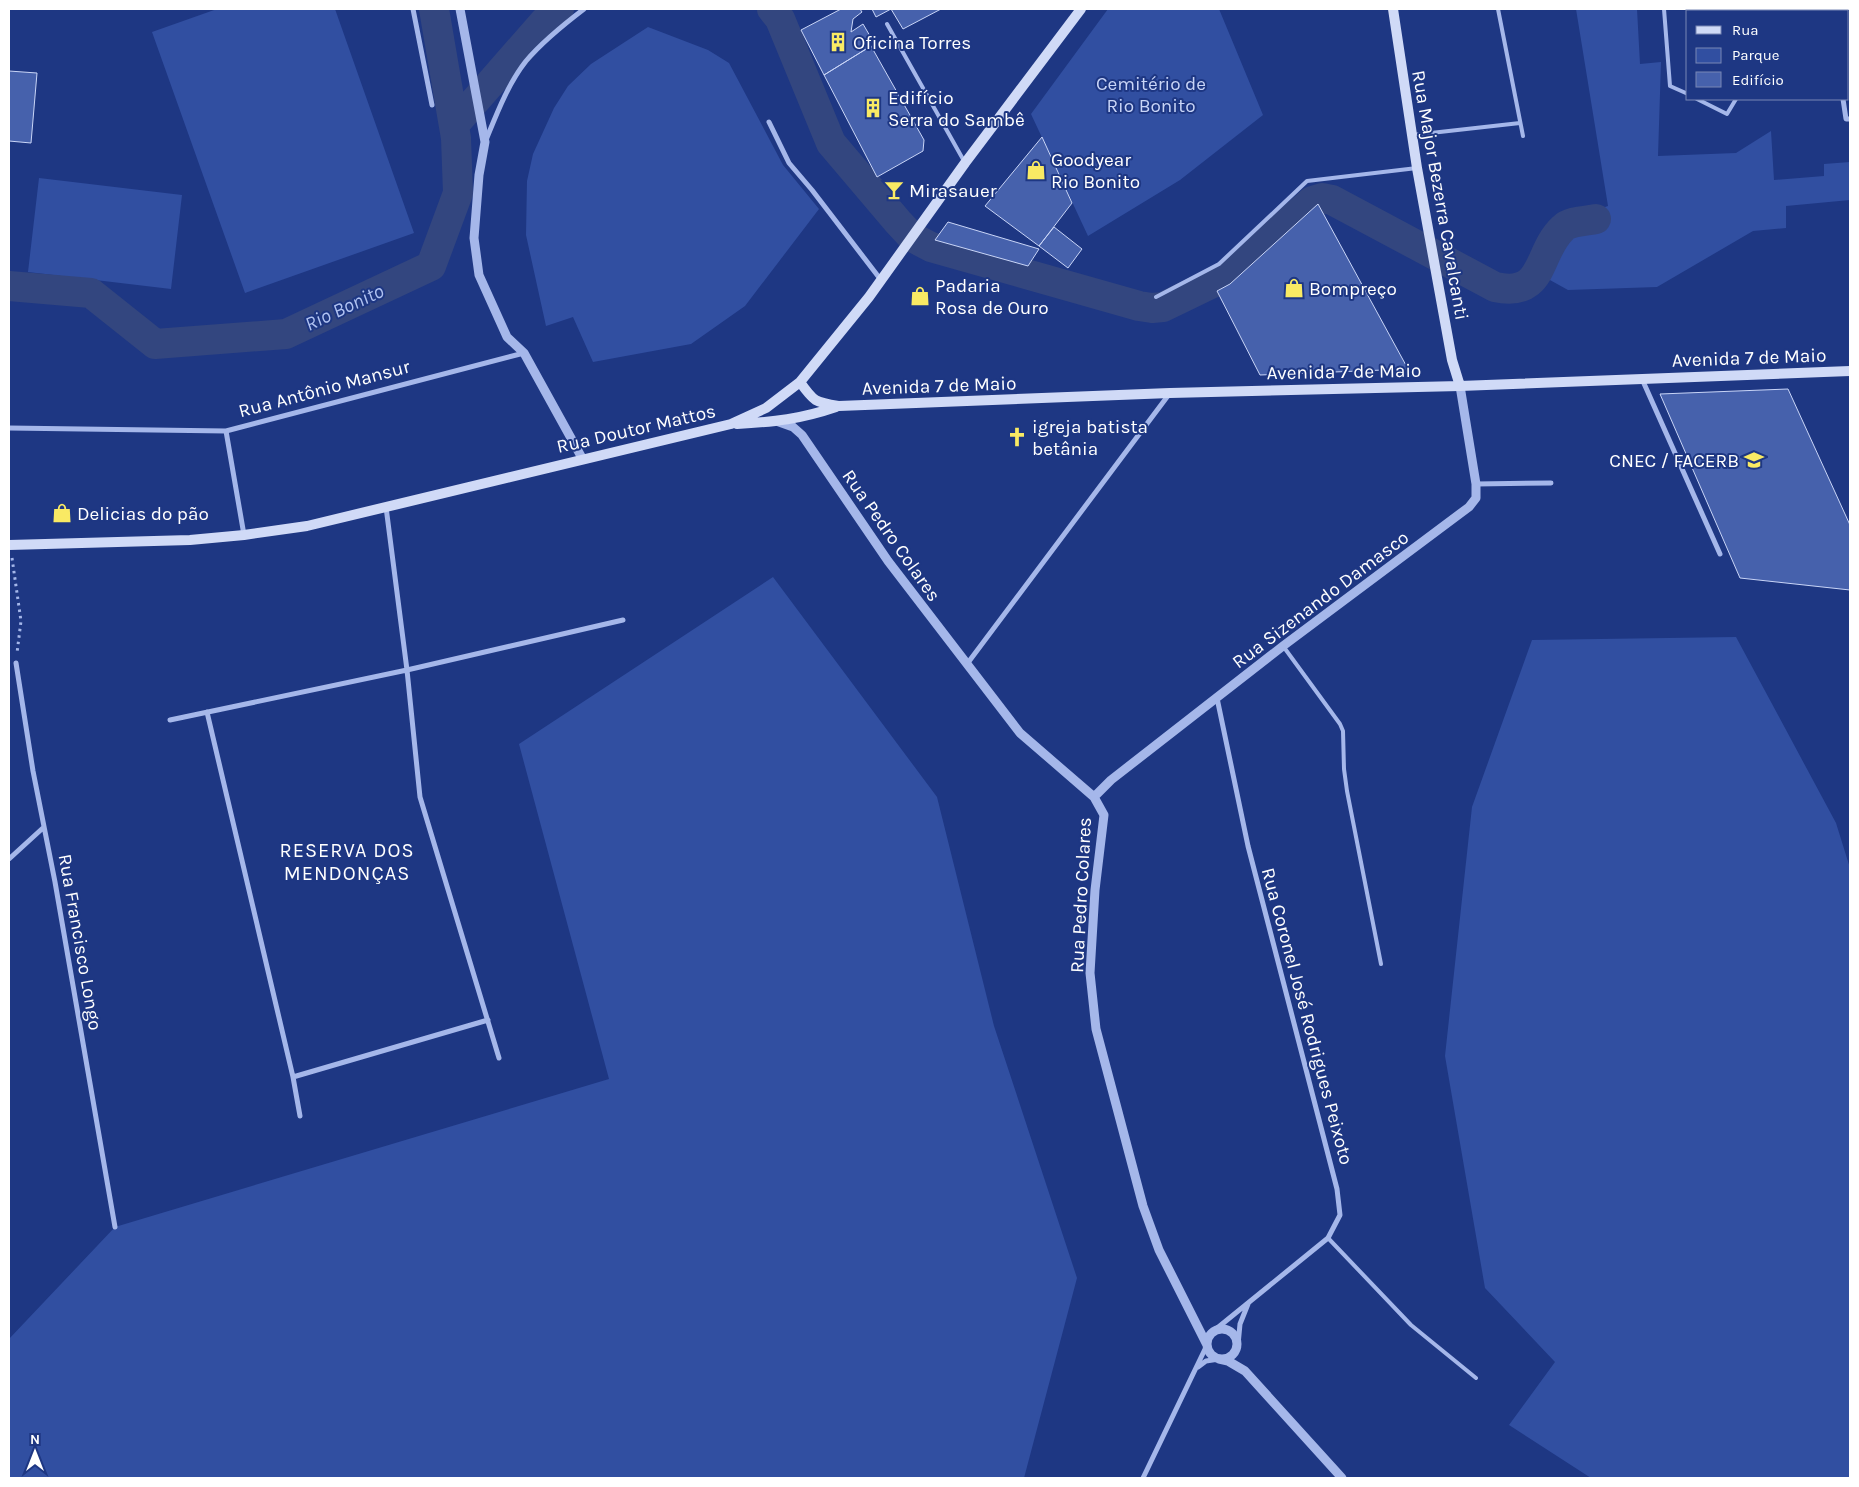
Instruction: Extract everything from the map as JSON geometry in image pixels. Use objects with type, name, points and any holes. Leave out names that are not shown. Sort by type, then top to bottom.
[{"type":"main road","name":"Rua Doutor Mattos","points":[[9,545],[190,540],[307,526],[582,458],[731,424],[766,408],[800,382],[881,280],[965,163],[1081,9]]},
{"type":"main road","name":"Rua Major Bezerra Cavalcanti","points":[[1393,9],[1417,168],[1452,360],[1460,386]]},
{"type":"main road","name":"Avenida 7 de Maio","points":[[800,382],[816,401],[839,406],[1170,393],[1460,386],[1850,371]]},
{"type":"main road","name":"Avenida 7 de Maio","points":[[731,424],[779,422],[810,416],[839,406]]},
{"type":"street","points":[[413,9],[432,106]]},
{"type":"street","points":[[460,9],[485,142]]},
{"type":"street","points":[[582,458],[524,353],[507,338],[479,275],[474,238],[479,175],[485,142],[506,92],[526,62],[554,32],[584,9]]},
{"type":"street","points":[[1843,100],[1848,119]]},
{"type":"street","points":[[768,122],[788,163],[812,190],[881,280]]},
{"type":"street","name":"Rua Antônio Mansur","points":[[9,428],[226,431],[524,353]]},
{"type":"street","points":[[1642,378],[1720,554]]},
{"type":"street","name":"Rua Sizenando Damasco","points":[[1094,798],[1111,780],[1283,646],[1469,507],[1476,498],[1476,484],[1460,386]]},
{"type":"street","points":[[967,665],[1170,393]]},
{"type":"street","name":"Rua Pedro Colares","points":[[779,422],[793,426],[802,435],[888,561],[1020,733],[1094,798],[1104,815],[1095,890],[1090,973],[1096,1029],[1143,1206],[1159,1250],[1206,1345]]},
{"type":"street","points":[[226,431],[244,535]]},
{"type":"street","points":[[1476,484],[1551,483]]},
{"type":"street","points":[[386,506],[407,670],[420,797],[499,1058]]},
{"type":"street","points":[[170,720],[407,670],[623,620]]},
{"type":"street","name":"Rua Francisco Longo","points":[[16,663],[33,771],[78,1012],[115,1227]]},
{"type":"street","name":"Rua Coronel José Rodrigues Peixoto","points":[[1216,1329],[1328,1238],[1340,1214],[1337,1189],[1248,846],[1217,698]]},
{"type":"street","points":[[207,712],[293,1077],[300,1116]]},
{"type":"street","points":[[9,859],[44,827]]},
{"type":"street","points":[[293,1077],[488,1020]]},
{"type":"street","name":"Rua Coronel José Rodrigues Peixoto","points":[[1238,1345],[1240,1324],[1249,1304]]},
{"type":"street","points":[[1196,1323],[1205,1329],[1221,1328],[1231,1331],[1235,1335],[1238,1353],[1245,1371]]},
{"type":"street","points":[[1143,1478],[1194,1372],[1208,1336],[1216,1329]]},
{"type":"street","points":[[1206,1345],[1210,1354],[1228,1361],[1245,1371],[1342,1478]]},
{"type":"street","points":[[1194,1372],[1206,1361],[1229,1358],[1233,1355],[1238,1345]]},
{"type":"lane","points":[[1498,9],[1523,136]]},
{"type":"lane","points":[[1664,9],[1670,86],[1686,93]]},
{"type":"lane","points":[[887,24],[965,163]]},
{"type":"lane","points":[[1699,100],[1727,114],[1735,100]]},
{"type":"lane","points":[[1412,135],[1520,123]]},
{"type":"lane","points":[[1156,297],[1219,264],[1307,181],[1417,168]]},
{"type":"lane","points":[[1283,646],[1343,730],[1344,769],[1347,791],[1380,964]]},
{"type":"lane","points":[[1328,1238],[1411,1325],[1476,1378]]},
{"type":"path","points":[[9,545],[21,621],[16,663]]},
{"type":"green space","points":[[217,9],[335,9],[414,233],[245,293],[152,32]]},
{"type":"green space","name":"Cemitério de Rio Bonito","points":[[1108,9],[1219,9],[1263,115],[1180,180],[1088,236],[1031,114]]},
{"type":"green space","points":[[1576,9],[1637,9],[1640,64],[1661,62],[1658,156],[1736,153],[1771,131],[1774,180],[1824,176],[1824,164],[1850,162],[1850,200],[1786,206],[1786,228],[1753,231],[1657,287],[1568,290],[1530,269],[1546,237],[1558,221],[1576,213],[1608,206]]},
{"type":"green space","points":[[648,27],[708,50],[729,63],[783,165],[819,209],[745,306],[691,344],[593,362],[573,317],[546,326],[526,235],[527,181],[533,154],[554,108],[568,86],[591,64]]},
{"type":"green space","points":[[39,178],[182,195],[171,289],[28,272]]},
{"type":"green space","points":[[773,577],[937,797],[994,1026],[1077,1278],[1024,1478],[9,1478],[9,1339],[115,1227],[609,1079],[519,744]]},
{"type":"green space","points":[[1736,637],[1836,823],[1850,868],[1850,1478],[1591,1478],[1509,1425],[1555,1362],[1485,1288],[1445,1056],[1472,807],[1532,640]]},
{"type":"building","name":"Oficina Torres","points":[[841,9],[860,9],[862,12],[853,19],[851,32],[863,24],[870,36],[866,39],[871,46],[824,75],[801,30]]},
{"type":"building","points":[[872,9],[891,9],[876,17]]},
{"type":"building","name":"Oficina Torres","points":[[891,9],[941,9],[903,29]]},
{"type":"building","name":"Edifício Serra do Sambê","points":[[871,46],[924,140],[923,151],[877,177],[824,75]]},
{"type":"building","points":[[9,71],[37,73],[31,143],[9,141]]},
{"type":"building","name":"Goodyear Rio Bonito","points":[[1042,137],[1072,203],[1039,246],[985,206]]},
{"type":"building","name":"Bompreço","points":[[1318,204],[1408,369],[1260,375],[1217,291],[1230,284]]},
{"type":"building","points":[[948,222],[1039,249],[1028,266],[935,240]]},
{"type":"building","points":[[1054,227],[1082,249],[1068,268],[1039,246]]},
{"type":"building","name":"CNEC / FACERB","points":[[1788,389],[1850,525],[1850,590],[1740,578],[1660,394]]},
{"type":"waterway","name":"Rio Bonito","points":[[9,286],[91,293],[155,344],[286,334],[431,266],[458,193],[456,138],[434,9]]},
{"type":"waterway","points":[[454,125],[544,22],[559,9]]},
{"type":"waterway","points":[[772,9],[780,19],[831,143],[912,237],[931,247],[1139,306],[1163,307],[1225,277],[1312,201],[1322,198],[1332,200],[1495,287],[1511,289],[1523,286],[1532,280],[1554,238],[1563,228],[1574,223],[1596,219]]},
{"type":"place","name":"Oficina Torres","points":[[838,42]]},
{"type":"place","name":"Edifício Serra do Sambê","points":[[873,108]]},
{"type":"place","name":"Goodyear Rio Bonito","points":[[1036,170]]},
{"type":"place","name":"Mirasauer","points":[[894,190]]},
{"type":"place","name":"Bompreço","points":[[1294,288]]},
{"type":"place","name":"Padaria Rosa de Ouro","points":[[920,296]]},
{"type":"place","name":"igreja batista betânia","points":[[1017,437]]},
{"type":"place","name":"CNEC / FACERB","points":[[1754,460]]},
{"type":"place","name":"Delicias do pão","points":[[62,513]]},
{"type":"district","name":"RESERVA DOS MENDONÇAS","points":[[347,862]]}]
